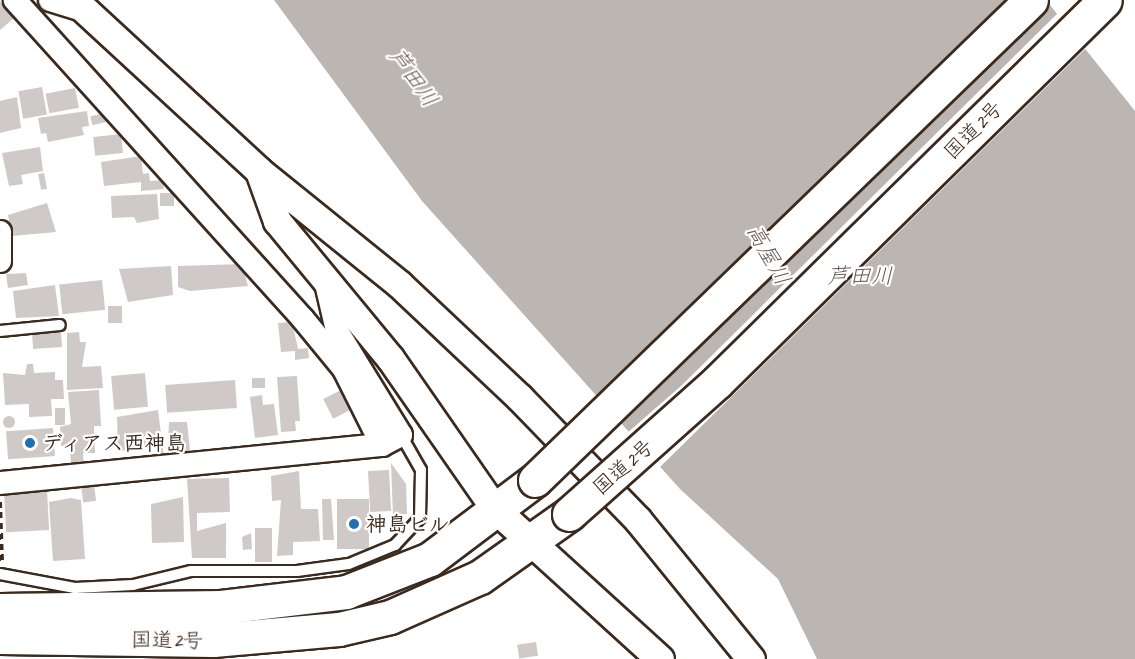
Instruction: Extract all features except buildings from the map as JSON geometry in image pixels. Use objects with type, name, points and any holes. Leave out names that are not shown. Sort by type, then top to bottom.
[{"type":"highway","name":"国道2号","points":[[0,610],[221,608],[346,592],[430,559],[535,480],[1031,0]]},
{"type":"highway","name":"国道2号","points":[[0,637],[213,640],[339,630],[434,600],[531,543],[569,514],[717,382],[1105,0]]},
{"type":"street","points":[[15,0],[303,318],[344,369],[391,440]]},
{"type":"street","points":[[50,0],[78,5],[259,171],[399,284],[519,397],[638,520],[752,659]]},
{"type":"street","points":[[259,171],[277,221],[324,274],[390,358],[495,509],[660,659]]},
{"type":"street","points":[[0,232],[0,261]]},
{"type":"street","points":[[324,274],[337,332],[391,440]]},
{"type":"street","points":[[0,483],[391,440]]},
{"type":"lane","points":[[0,331],[60,325]]},
{"type":"lane","points":[[1,575],[75,588],[133,585],[191,571],[297,570],[349,564],[395,544],[420,518],[421,470],[391,440]]},
{"type":"path","points":[[0,499],[1,575]]},
{"type":"water","name":"芦田川","points":[[274,0],[1046,0],[1135,111],[1135,659],[817,659],[778,579],[680,489],[422,201]]},
{"type":"pier","points":[[1059,12],[1087,47],[658,469],[626,434],[681,386]]},
{"type":"place","name":"ディアス西神島","points":[[30,443]]},
{"type":"place","name":"神島ビル","points":[[354,524]]},
{"type":"water label","name":"高屋川","points":[[768,255]]}]
